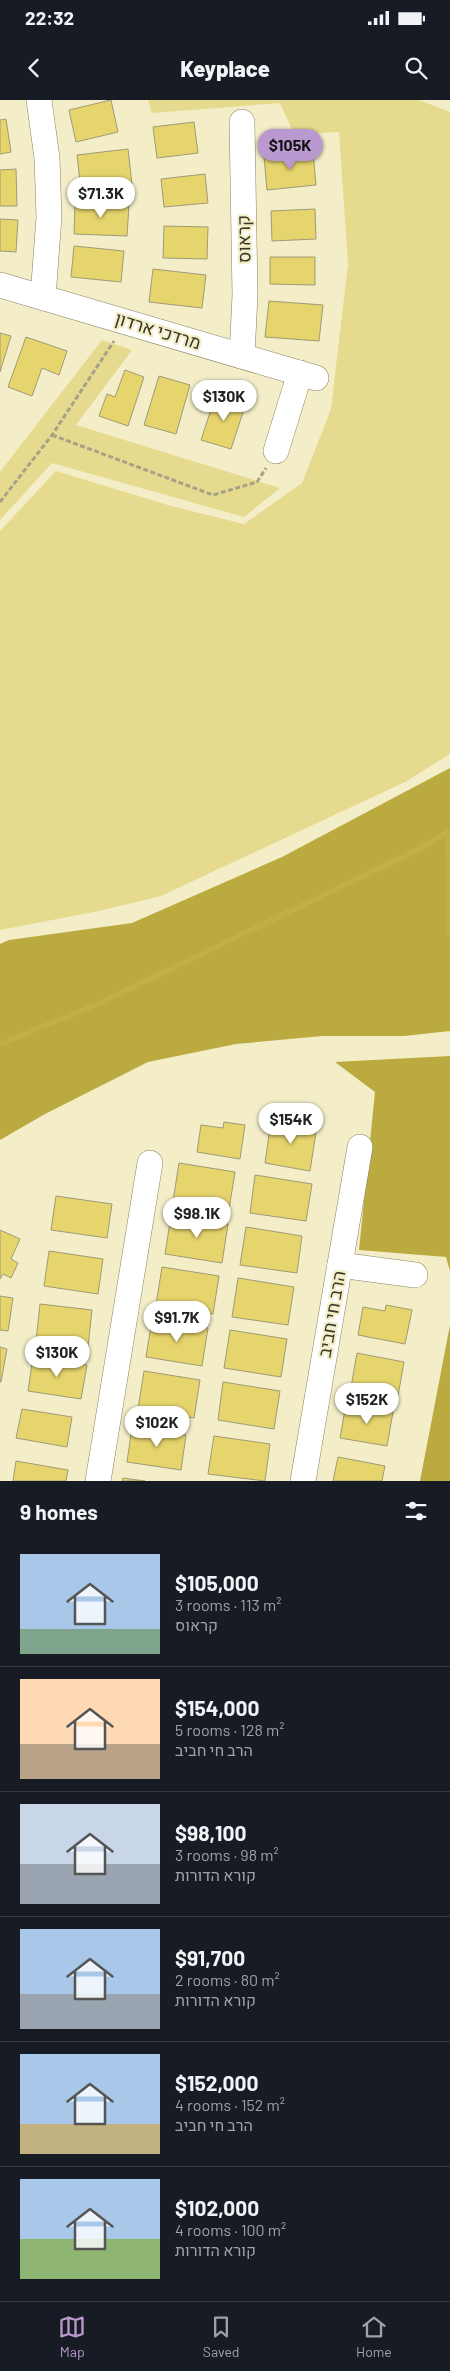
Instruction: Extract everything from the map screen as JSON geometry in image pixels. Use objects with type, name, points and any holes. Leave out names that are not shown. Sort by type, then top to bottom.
[{"type":"street","points":[[39,100],[48,158],[49,216],[43,297]]},
{"type":"street","name":"קראוס","points":[[242,122],[245,295],[242,356]]},
{"type":"street","name":"מרדכי ארדון","points":[[0,284],[308,376],[276,451]]},
{"type":"street","name":"הרב חי חביב","points":[[303,1481],[360,1147]]},
{"type":"street","points":[[98,1481],[150,1163]]},
{"type":"street","points":[[340,1265],[415,1276]]},
{"type":"path","points":[[0,502],[52,435],[126,322]]},
{"type":"path","points":[[52,435],[213,495],[257,482],[276,451]]},
{"type":"shaded area","points":[[148,100],[419,100],[450,112],[450,754],[405,782],[161,896],[99,911],[0,930],[0,531],[56,471],[171,506],[244,524],[302,483],[331,409],[348,264],[339,132],[294,134],[280,103],[152,113]]},
{"type":"shaded area","points":[[102,340],[132,350],[76,425],[280,488],[244,517],[52,463],[0,520],[0,472]]},
{"type":"shaded area","points":[[450,768],[450,1031],[404,1036],[323,1036],[236,1044],[148,1062],[45,1114],[0,1140],[0,944],[9,940],[132,923],[282,857]]},
{"type":"shaded area","points":[[450,1056],[450,1271],[446,1257],[359,1250],[375,1092],[335,1062]]},
{"type":"shaded area","points":[[450,1325],[450,1481],[420,1481]]},
{"type":"building","points":[[111,100],[118,132],[76,142],[69,110]]},
{"type":"building","points":[[6,119],[11,152],[0,154],[0,120]]},
{"type":"building","points":[[194,122],[198,153],[157,158],[153,127]]},
{"type":"building","points":[[128,149],[132,184],[81,190],[77,155]]},
{"type":"building","points":[[313,152],[316,185],[267,190],[264,157]]},
{"type":"building","points":[[16,169],[17,206],[0,206],[0,170]]},
{"type":"building","points":[[205,174],[208,203],[164,207],[161,179]]},
{"type":"building","points":[[75,202],[129,205],[127,236],[74,234]]},
{"type":"building","points":[[315,209],[316,239],[272,241],[271,211]]},
{"type":"building","points":[[0,219],[18,220],[16,252],[0,251]]},
{"type":"building","points":[[164,226],[208,227],[207,259],[163,258]]},
{"type":"building","points":[[74,246],[124,251],[121,282],[71,277]]},
{"type":"building","points":[[270,257],[315,257],[315,285],[270,284]]},
{"type":"building","points":[[153,269],[206,275],[202,308],[149,302]]},
{"type":"building","points":[[269,301],[323,305],[319,341],[265,337]]},
{"type":"building","points":[[0,333],[11,336],[0,372]]},
{"type":"building","points":[[26,337],[67,351],[59,375],[42,368],[32,396],[8,387]]},
{"type":"building","points":[[125,370],[144,377],[128,426],[99,416],[107,394],[115,397]]},
{"type":"building","points":[[159,376],[190,385],[176,434],[144,425]]},
{"type":"building","points":[[216,394],[246,403],[231,449],[201,440]]},
{"type":"building","points":[[271,1121],[317,1126],[310,1171],[265,1163]]},
{"type":"building","points":[[224,1122],[245,1125],[240,1159],[197,1152],[201,1125],[223,1128]]},
{"type":"building","points":[[179,1163],[235,1172],[229,1209],[173,1201]]},
{"type":"building","points":[[255,1175],[312,1184],[306,1221],[250,1213]]},
{"type":"building","points":[[56,1196],[112,1204],[107,1238],[51,1230]]},
{"type":"building","points":[[171,1216],[228,1224],[222,1263],[165,1254]]},
{"type":"building","points":[[246,1227],[302,1236],[297,1273],[240,1265]]},
{"type":"building","points":[[0,1230],[20,1239],[11,1259],[18,1263],[11,1278],[3,1274],[0,1279]]},
{"type":"building","points":[[49,1251],[103,1259],[98,1294],[44,1286]]},
{"type":"building","points":[[162,1267],[219,1276],[213,1314],[156,1305]]},
{"type":"building","points":[[238,1278],[294,1287],[288,1325],[232,1317]]},
{"type":"building","points":[[0,1296],[13,1298],[8,1331],[0,1330]]},
{"type":"building","points":[[40,1304],[92,1310],[88,1347],[36,1341]]},
{"type":"building","points":[[386,1305],[412,1310],[405,1344],[358,1335],[363,1307],[385,1311]]},
{"type":"building","points":[[152,1320],[208,1328],[202,1366],[146,1357]]},
{"type":"building","points":[[230,1330],[287,1339],[281,1377],[224,1368]]},
{"type":"building","points":[[0,1347],[7,1349],[1,1382],[0,1382]]},
{"type":"building","points":[[357,1353],[404,1362],[398,1396],[351,1387]]},
{"type":"building","points":[[33,1357],[87,1365],[81,1399],[28,1391]]},
{"type":"building","points":[[144,1371],[200,1380],[194,1418],[138,1409]]},
{"type":"building","points":[[223,1382],[280,1391],[274,1429],[218,1420]]},
{"type":"building","points":[[346,1404],[393,1412],[387,1446],[340,1438]]},
{"type":"building","points":[[22,1409],[72,1417],[67,1447],[16,1438]]},
{"type":"building","points":[[132,1427],[186,1435],[181,1470],[127,1462]]},
{"type":"building","points":[[214,1436],[270,1444],[265,1481],[208,1474]]},
{"type":"building","points":[[338,1457],[385,1466],[382,1481],[333,1481]]},
{"type":"building","points":[[16,1461],[68,1470],[66,1481],[13,1481]]},
{"type":"building","points":[[123,1478],[145,1481],[122,1481]]},
{"type":"waterway","points":[[0,1044],[100,1003],[417,850],[450,831]]},
{"type":"waterway","points":[[448,832],[450,935]]}]
